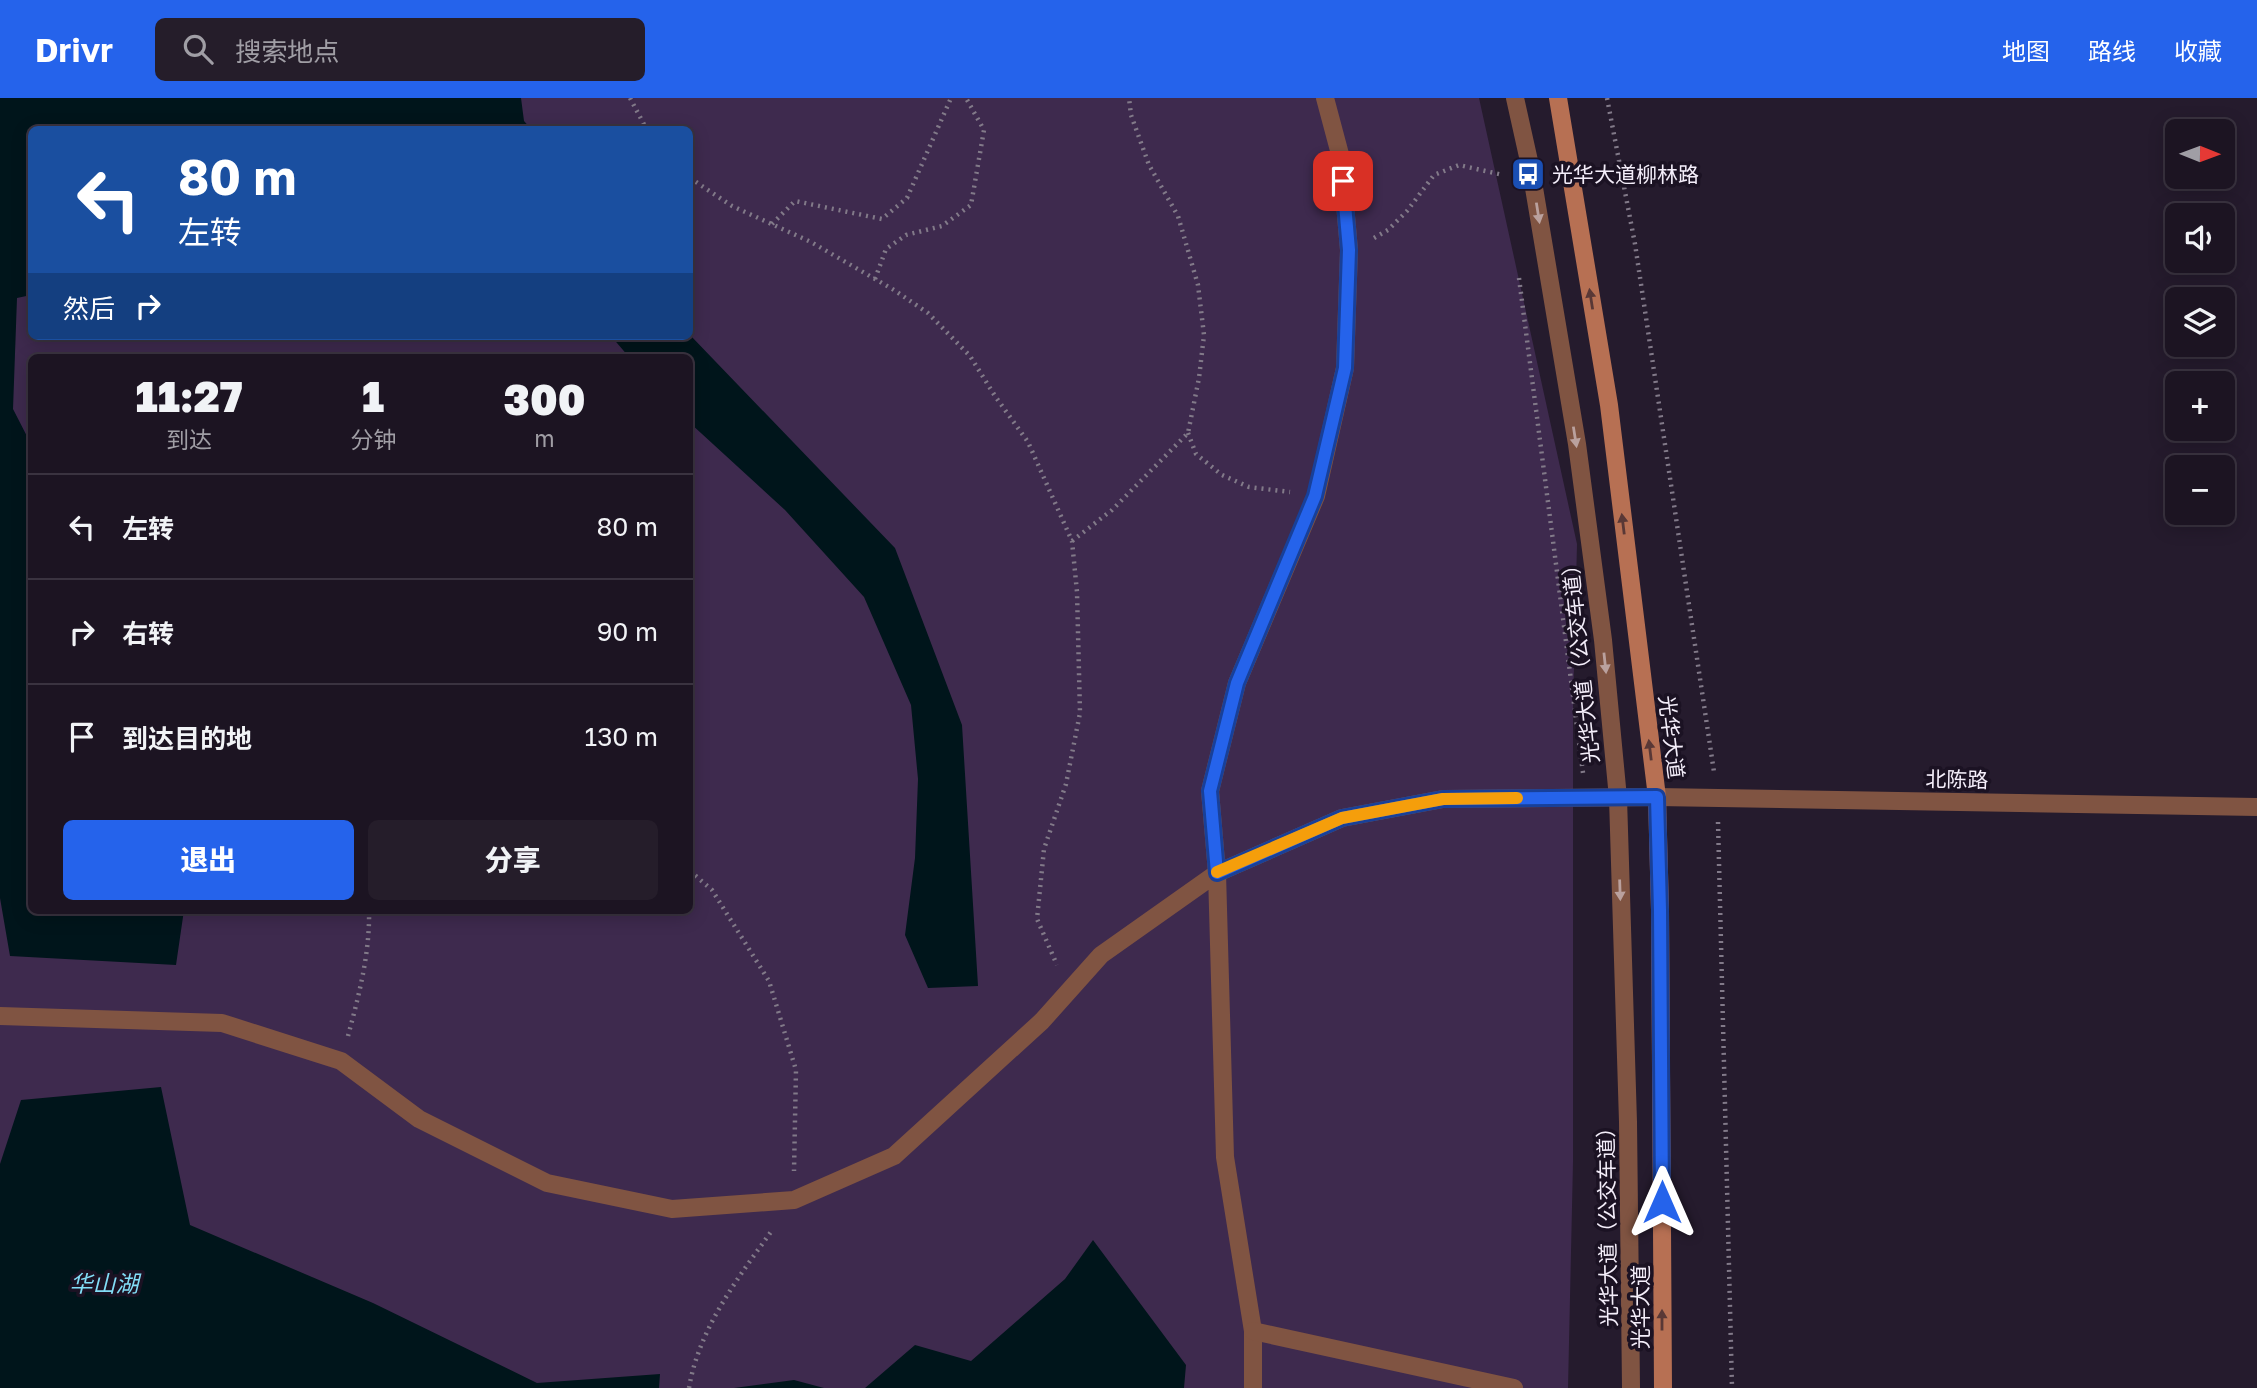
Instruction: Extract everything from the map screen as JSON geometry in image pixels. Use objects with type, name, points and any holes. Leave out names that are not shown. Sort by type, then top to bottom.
[{"type":"main road","name":"光华大道","points":[[1558,98],[1609,405],[1657,797],[1663,1388]]},
{"type":"street","points":[[1252,1388],[1253,1331],[1225,1157],[1217,873],[1210,791],[1237,683],[1315,496],[1345,368],[1349,250],[1341,158],[1325,98]]},
{"type":"street","name":"光华大道（公交车道）","points":[[1515,98],[1531,170],[1577,444],[1603,640],[1618,798],[1629,1136],[1631,1388]]},
{"type":"street","name":"北陈路","points":[[0,1016],[222,1023],[341,1061],[419,1119],[547,1183],[672,1209],[794,1200],[894,1156],[1042,1021],[1101,955],[1217,873],[1342,818],[1443,799],[1586,797],[2257,807]]},
{"type":"street","points":[[1253,1331],[1514,1388]]},
{"type":"path","points":[[630,98],[645,126]]},
{"type":"path","points":[[772,224],[795,201],[882,219],[907,198],[951,98]]},
{"type":"path","points":[[875,279],[886,250],[905,235],[942,226],[971,205],[985,130],[967,98]]},
{"type":"path","points":[[1129,98],[1131,115],[1149,165],[1178,216],[1199,285],[1204,335],[1188,433],[1196,454],[1222,475],[1249,487],[1315,496]]},
{"type":"path","points":[[1607,98],[1635,244],[1718,798],[1732,1388]]},
{"type":"path","points":[[1501,162],[1505,185]]},
{"type":"path","points":[[1349,250],[1388,230],[1407,211],[1434,175],[1459,165],[1503,175]]},
{"type":"path","points":[[693,180],[732,206],[811,242],[928,313],[970,356],[1028,442],[1072,541],[1077,592],[1080,713],[1066,784],[1044,849],[1037,919],[1069,991]]},
{"type":"path","points":[[1518,271],[1586,797]]},
{"type":"path","points":[[1072,541],[1112,510],[1188,433]]},
{"type":"path","points":[[688,1388],[692,1367],[723,1298],[794,1200],[796,1070],[769,981],[712,890],[693,874]]},
{"type":"path","points":[[341,1061],[370,939],[369,914]]},
{"type":"shaded area","points":[[0,98],[1479,98],[1577,544],[1573,706],[1573,1162],[1568,1388],[0,1388]]},
{"type":"water","points":[[0,98],[521,98],[524,121],[528,126],[28,126],[28,296],[17,298],[13,409],[28,438],[28,914],[183,914],[176,965],[10,956],[0,898]]},
{"type":"water","points":[[693,338],[895,548],[962,725],[978,986],[928,988],[905,935],[915,858],[918,779],[911,705],[864,597],[785,510],[693,426],[693,354],[626,354],[614,340]]},
{"type":"water","name":"华山湖","points":[[161,1087],[190,1225],[373,1303],[537,1383],[660,1374],[659,1388],[0,1388],[0,1164],[21,1100]]},
{"type":"water","points":[[1093,1240],[1186,1365],[1184,1388],[865,1388],[915,1345],[971,1361],[1065,1279]]},
{"type":"water","points":[[794,1380],[824,1388],[734,1388]]},
{"type":"slow traffic","points":[[1217,872],[1342,818],[1443,799],[1517,798]]},
{"type":"place","name":"光华大道柳林路","points":[[1528,174]]},
{"type":"route","points":[[1343,181],[1349,250],[1345,368],[1315,496],[1237,683],[1210,791],[1217,873],[1342,818],[1443,799],[1657,797],[1662,1202]]}]
